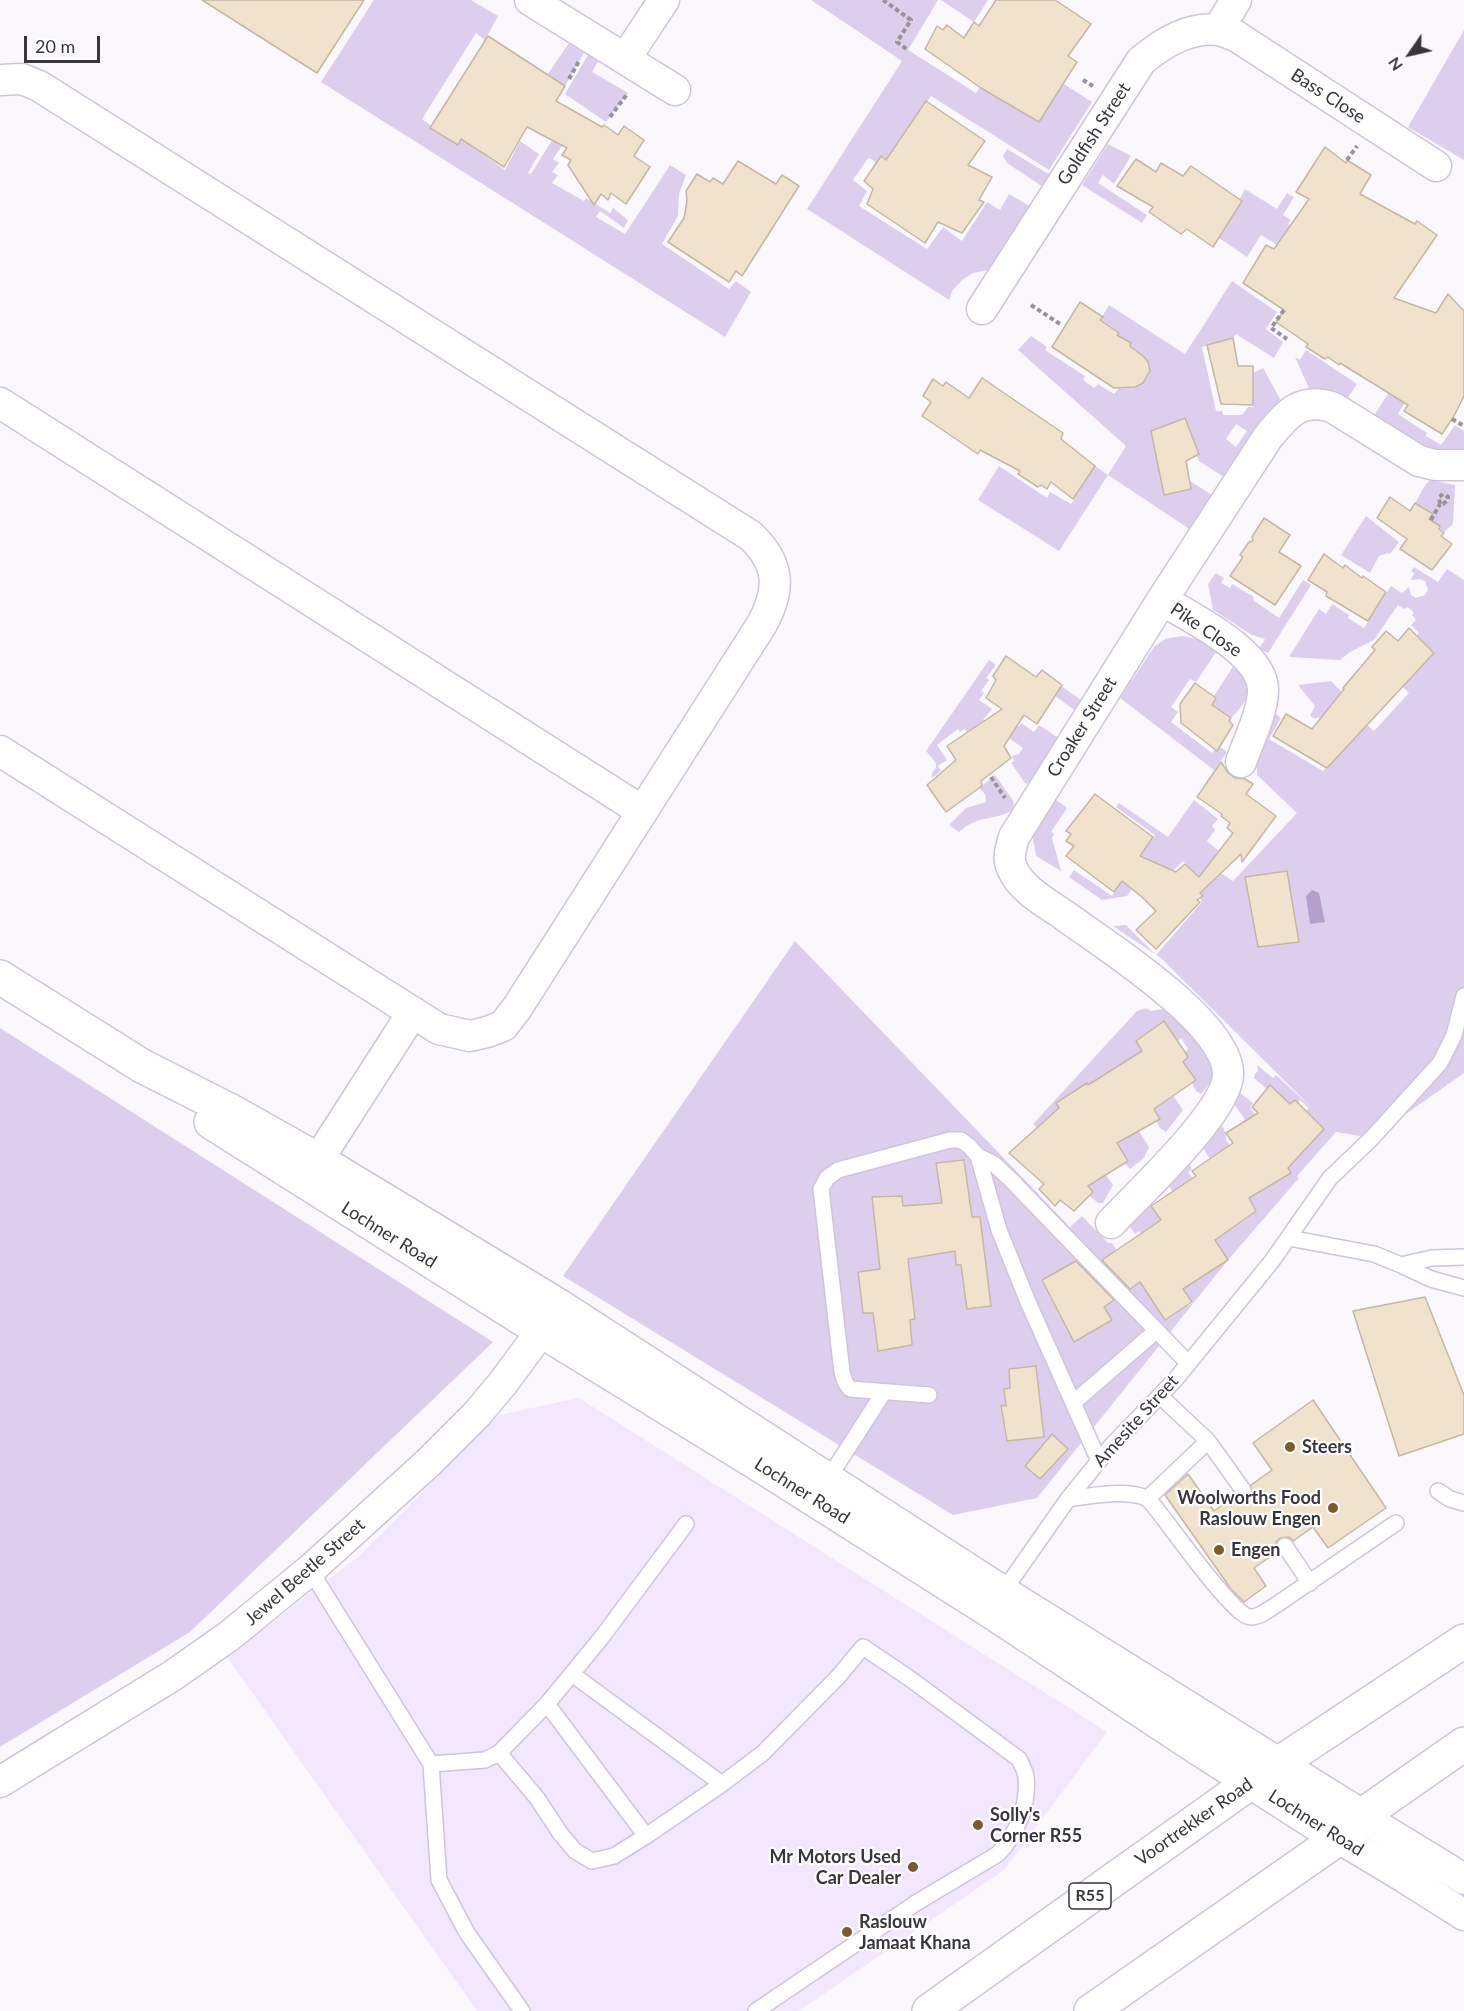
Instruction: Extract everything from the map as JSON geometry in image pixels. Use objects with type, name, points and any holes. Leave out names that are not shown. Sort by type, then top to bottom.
[{"type":"street","points":[[530,0],[675,90]]},
{"type":"street","points":[[625,59],[664,0]]},
{"type":"street","points":[[1218,30],[1236,0]]},
{"type":"street","name":"Bass Close","points":[[1218,30],[1236,36],[1436,166]]},
{"type":"street","name":"Goldfish Street","points":[[982,309],[1141,61],[1165,44],[1189,33],[1218,30]]},
{"type":"street","points":[[0,80],[22,79],[39,86],[751,536],[764,549],[771,562],[775,586],[772,604],[517,1008],[503,1026],[470,1036],[440,1029],[0,752]]},
{"type":"street","points":[[0,404],[642,811]]},
{"type":"street","name":"Croaker Street","points":[[1111,1223],[1205,1123],[1221,1097],[1228,1076],[1225,1058],[1215,1038],[1143,972],[1021,882],[1009,858],[1014,837],[1162,600],[1268,437],[1285,416],[1308,404],[1332,407],[1419,461],[1435,465],[1464,465]]},
{"type":"street","name":"Pike Close","points":[[1162,600],[1240,651],[1262,679],[1263,692],[1258,713],[1241,762]]},
{"type":"street","name":"Lochner Road","points":[[0,977],[142,1066],[229,1110],[318,1161],[551,1318],[763,1467],[1278,1764],[1404,1876],[1464,1915]]},
{"type":"street","points":[[318,1161],[413,1012]]},
{"type":"street","name":"Lochner Road","points":[[142,1066],[219,1129],[828,1479],[1251,1782],[1464,1879]]},
{"type":"street","name":"Jewel Beetle Street","points":[[0,1782],[172,1676],[229,1636],[310,1570],[428,1463],[477,1414],[551,1318]]},
{"type":"street","name":"Voortrekker Road","points":[[929,2011],[1251,1782],[1464,1641]]},
{"type":"street","points":[[1091,2011],[1464,1743]]},
{"type":"lane","name":"Amesite Street","points":[[996,1601],[1068,1499],[1111,1446],[1160,1396],[1188,1363],[1289,1238],[1330,1178],[1372,1138],[1440,1063],[1454,1035],[1464,996]]},
{"type":"lane","points":[[929,1395],[850,1389],[845,1382],[821,1189],[827,1178],[838,1170],[950,1140],[961,1140],[978,1156],[994,1164],[1188,1363]]},
{"type":"lane","points":[[978,1156],[999,1230],[1100,1461]]},
{"type":"lane","points":[[1289,1238],[1374,1254],[1431,1280],[1464,1288]]},
{"type":"lane","points":[[1401,1265],[1432,1258],[1464,1257]]},
{"type":"lane","points":[[1073,1403],[1156,1331]]},
{"type":"lane","points":[[828,1479],[884,1392]]},
{"type":"lane","points":[[1160,1396],[1208,1441],[1244,1490]]},
{"type":"lane","points":[[1147,1499],[1208,1441]]},
{"type":"lane","points":[[1438,1491],[1450,1499],[1464,1503]]},
{"type":"lane","points":[[1068,1499],[1099,1494],[1119,1494],[1147,1499],[1226,1597],[1247,1617],[1255,1617],[1310,1583],[1396,1523]]},
{"type":"lane","points":[[431,1764],[485,1760],[499,1753],[548,1704],[662,1559],[686,1524]]},
{"type":"lane","points":[[1285,1546],[1310,1583]]},
{"type":"lane","points":[[310,1570],[431,1764],[439,1880],[467,1933],[522,2011]]},
{"type":"lane","points":[[499,1753],[537,1798],[575,1851],[592,1861],[614,1856],[722,1784],[763,1753],[863,1647],[1019,1759],[1026,1774],[1026,1791],[1020,1819],[998,1854],[916,1903],[756,2011]]},
{"type":"lane","points":[[572,1674],[722,1784]]},
{"type":"lane","points":[[548,1704],[646,1836]]},
{"type":"path","points":[[883,0],[911,20],[897,42],[908,51]]},
{"type":"path","points":[[569,79],[584,53]]},
{"type":"path","points":[[610,117],[627,93]]},
{"type":"path","points":[[1031,305],[1060,324]]},
{"type":"path","points":[[1284,310],[1271,328],[1287,339]]},
{"type":"path","points":[[1452,419],[1464,426]]},
{"type":"path","points":[[1431,520],[1440,504]]},
{"type":"path","points":[[991,777],[1005,799]]},
{"type":"shaded area","points":[[374,0],[471,0],[498,16],[485,40],[476,33],[422,119],[458,145],[461,139],[505,170],[520,141],[539,154],[528,173],[531,174],[564,121],[574,128],[553,159],[559,163],[552,172],[558,175],[552,183],[584,201],[586,198],[610,213],[613,208],[628,220],[624,228],[600,211],[596,217],[625,234],[670,165],[686,175],[679,194],[678,216],[662,244],[729,289],[736,281],[751,292],[725,337],[321,82]]},
{"type":"shaded area","points":[[811,0],[938,0],[908,50],[976,93],[985,79],[1039,122],[1053,100],[1056,79],[1092,102],[1049,170],[931,96],[886,160],[876,164],[868,158],[853,180],[867,191],[859,206],[927,249],[943,227],[962,241],[987,202],[1000,210],[1009,194],[1038,211],[990,270],[973,273],[962,280],[952,291],[949,300],[807,209],[902,61]]},
{"type":"shaded area","points":[[941,0],[988,0],[974,22]]},
{"type":"shaded area","points":[[1464,30],[1464,160],[1408,127]]},
{"type":"shaded area","points":[[569,43],[584,53],[565,86],[548,74]]},
{"type":"shaded area","points":[[589,53],[599,60],[592,72],[628,93],[606,122],[565,94]]},
{"type":"shaded area","points":[[1108,144],[1131,156],[1114,184],[1103,175],[1098,183],[1147,215],[1142,223],[1082,185]]},
{"type":"shaded area","points":[[1007,149],[1057,179],[1049,191],[1007,163],[1003,156]]},
{"type":"shaded area","points":[[1245,189],[1277,209],[1287,193],[1294,197],[1283,215],[1291,220],[1288,224],[1301,231],[1320,271],[1261,235],[1247,257],[1219,238]]},
{"type":"shaded area","points":[[1232,281],[1277,312],[1266,329],[1283,342],[1274,358],[1236,334],[1233,338],[1202,347],[1216,411],[1222,411],[1223,415],[1242,415],[1248,407],[1253,407],[1253,373],[1263,368],[1284,406],[1230,481],[1199,461],[1197,456],[1199,454],[1185,418],[1151,431],[1164,495],[1191,489],[1190,481],[1218,499],[1197,534],[1108,475],[1126,446],[1018,350],[1031,336],[1047,347],[1045,350],[1085,376],[1083,380],[1094,388],[1098,384],[1114,394],[1122,385],[1131,388],[1139,386],[1146,380],[1150,371],[1141,355],[1117,335],[1119,332],[1100,320],[1109,305],[1185,354]],"holes":[[[1236,424],[1247,431],[1236,447],[1226,439]]]},
{"type":"shaded area","points":[[1421,342],[1409,395],[1398,414],[1427,433],[1424,439],[1426,436],[1441,445],[1455,425],[1464,431],[1464,459],[1442,459],[1370,422]]},
{"type":"shaded area","points":[[1306,350],[1357,384],[1343,405],[1312,395],[1295,357],[1300,360]]},
{"type":"shaded area","points":[[999,466],[1047,498],[1050,492],[1071,504],[1095,466],[1108,475],[1059,551],[978,500]]},
{"type":"shaded area","points":[[1430,480],[1455,485],[1453,524],[1444,532],[1429,519],[1432,514],[1415,503]]},
{"type":"shaded area","points":[[1366,516],[1399,542],[1390,554],[1379,556],[1370,573],[1341,555]]},
{"type":"shaded area","points":[[1414,567],[1438,582],[1447,569],[1464,580],[1464,1073],[1372,1138],[1336,1132],[1228,1260],[1037,1498],[953,1515],[563,1276],[795,941],[1070,1227],[1082,1216],[1108,1243],[1112,1243],[1125,1263],[1131,1288],[1140,1282],[1165,1319],[1193,1303],[1157,1250],[1153,1252],[1139,1231],[1135,1234],[1127,1223],[1149,1195],[1153,1202],[1151,1206],[1200,1278],[1227,1260],[1195,1208],[1173,1192],[1165,1181],[1185,1157],[1192,1169],[1188,1172],[1231,1229],[1256,1211],[1244,1191],[1210,1159],[1200,1143],[1217,1117],[1226,1133],[1226,1140],[1260,1190],[1291,1173],[1280,1153],[1250,1118],[1246,1121],[1234,1104],[1233,1098],[1240,1093],[1253,1103],[1250,1107],[1253,1112],[1302,1152],[1306,1111],[1309,1108],[1300,1100],[1298,1103],[1290,1104],[1270,1085],[1267,1089],[1254,1078],[1258,1071],[1257,1065],[1273,1078],[1276,1075],[1313,1109],[1156,955],[1202,902],[1200,898],[1203,896],[1200,893],[1208,885],[1183,861],[1165,878],[1150,863],[1127,896],[1102,900],[1069,877],[1074,870],[1112,896],[1122,881],[1145,858],[1140,856],[1155,835],[1116,807],[1119,803],[1168,837],[1194,800],[1218,819],[1212,826],[1215,830],[1207,841],[1220,852],[1210,866],[1233,881],[1297,813],[1257,775],[1257,744],[1275,713],[1281,718],[1269,739],[1323,771],[1350,744],[1322,717],[1320,720],[1318,717],[1315,719],[1310,716],[1315,706],[1298,685],[1331,681],[1343,693],[1348,708],[1374,731],[1409,693],[1403,687],[1434,653],[1416,636],[1419,633],[1411,625],[1416,620],[1412,615],[1414,613],[1408,607],[1404,609],[1398,605],[1374,640],[1350,652],[1340,660],[1289,657],[1319,609],[1326,614],[1332,604],[1364,628],[1391,586],[1402,593],[1409,587],[1411,595],[1416,598],[1425,595],[1428,590],[1425,581],[1411,580],[1414,573],[1411,571]]},
{"type":"shaded area","points":[[1216,573],[1224,578],[1221,583],[1230,588],[1232,584],[1254,597],[1253,600],[1279,618],[1303,580],[1311,585],[1268,653],[1259,649],[1265,639],[1252,635],[1213,610],[1208,584]]},
{"type":"shaded area","points":[[1182,636],[1197,639],[1217,651],[1196,682],[1190,679],[1171,707],[1178,712],[1171,722],[1212,753],[1218,745],[1227,752],[1214,770],[1120,698],[1154,647],[1165,639]]},
{"type":"shaded area","points":[[989,660],[996,665],[986,678],[989,680],[981,691],[984,693],[979,700],[992,709],[983,720],[988,724],[971,737],[965,729],[960,732],[958,729],[937,745],[947,760],[938,766],[941,771],[932,778],[936,763],[926,751]]},
{"type":"shaded area","points":[[1236,662],[1247,678],[1249,691],[1243,704],[1231,718],[1212,705],[1216,698],[1214,696]]},
{"type":"shaded area","points":[[1061,686],[1087,704],[1080,714],[1055,696]]},
{"type":"shaded area","points":[[1021,723],[1034,732],[1039,725],[1063,741],[1032,785],[1025,783],[1011,763],[1014,761],[1012,756],[1019,754],[1023,748],[1006,736],[1014,725],[1018,727]]},
{"type":"shaded area","points":[[995,775],[1014,802],[1013,810],[1000,816],[980,820],[959,832],[949,825],[966,808],[986,802],[985,794],[979,788]]},
{"type":"shaded area","points":[[1055,799],[1067,808],[1051,832],[1054,834],[1052,838],[1061,871],[1036,856],[1032,834]]},
{"type":"shaded area","points":[[1312,890],[1319,893],[1325,922],[1310,924],[1306,896]]},
{"type":"shaded area","points":[[1126,925],[1155,954],[1113,926]]},
{"type":"shaded area","points":[[1146,1008],[1151,1011],[1169,1008],[1212,1059],[1214,1074],[1211,1082],[1201,1094],[1196,1091],[1192,1083],[1195,1080],[1183,1062],[1184,1053],[1188,1049],[1181,1038],[1178,1041],[1164,1021],[1136,1040],[1183,1110],[1166,1132],[1156,1121],[1160,1118],[1129,1059],[1101,1077],[1135,1133],[1139,1131],[1149,1147],[1144,1158],[1130,1169],[1124,1163],[1128,1161],[1116,1140],[1121,1137],[1087,1083],[1056,1103],[1102,1177],[1106,1175],[1113,1185],[1103,1203],[1098,1203],[1089,1195],[1077,1175],[1080,1169],[1033,1124],[1137,1011]]},
{"type":"shaded area","points":[[0,1028],[493,1342],[190,1632],[0,1747]]},
{"type":"shaded area","points":[[579,1398],[1107,1732],[1004,1870],[799,2011],[477,2011],[227,1657],[359,1556],[499,1415]]},
{"type":"building","points":[[202,0],[364,0],[317,73]]},
{"type":"building","points":[[996,0],[1055,0],[1091,24],[1068,56],[1077,62],[1039,122],[981,88],[925,49],[937,26],[943,30],[947,25],[964,38],[974,22],[979,26]]},
{"type":"building","points":[[488,36],[565,86],[556,101],[602,127],[604,125],[618,135],[624,126],[644,140],[634,156],[650,167],[626,204],[611,193],[608,200],[601,194],[594,205],[568,165],[571,160],[562,155],[567,148],[527,127],[504,167],[461,139],[458,145],[430,128]]},
{"type":"building","points":[[926,101],[985,141],[968,165],[992,177],[979,200],[984,202],[962,233],[938,222],[925,243],[867,204],[873,189],[864,181],[881,156],[886,160]]},
{"type":"building","points":[[1325,147],[1346,163],[1347,160],[1371,175],[1360,194],[1415,224],[1417,221],[1437,235],[1394,298],[1436,313],[1448,294],[1464,311],[1464,396],[1442,434],[1404,411],[1408,405],[1340,363],[1339,365],[1328,357],[1325,359],[1306,347],[1308,344],[1276,322],[1284,310],[1243,283],[1266,245],[1274,249],[1309,199],[1296,192]]},
{"type":"building","points":[[1136,159],[1156,172],[1161,163],[1183,176],[1191,166],[1242,201],[1213,247],[1187,229],[1181,234],[1149,212],[1153,207],[1117,186]]},
{"type":"building","points":[[738,161],[776,184],[782,175],[799,186],[742,276],[736,271],[729,282],[668,242],[684,218],[686,191],[697,174],[710,182],[713,178],[723,184]]},
{"type":"building","points":[[1080,302],[1103,317],[1100,320],[1119,333],[1117,335],[1131,343],[1130,346],[1148,362],[1150,371],[1143,383],[1135,387],[1114,388],[1052,347]]},
{"type":"building","points":[[1233,338],[1238,366],[1253,366],[1253,405],[1221,404],[1207,345]]},
{"type":"building","points":[[982,378],[1063,433],[1061,439],[1095,466],[1073,499],[1051,482],[1047,489],[1041,485],[1038,487],[1018,474],[1020,471],[980,450],[978,454],[922,416],[931,402],[923,396],[933,379],[943,386],[946,382],[969,398]]},
{"type":"building","points":[[1185,418],[1199,454],[1186,461],[1191,489],[1164,495],[1151,431]]},
{"type":"building","points":[[1390,497],[1410,511],[1415,503],[1433,514],[1429,519],[1440,526],[1439,529],[1444,533],[1441,536],[1452,544],[1432,570],[1400,549],[1407,539],[1377,518]]},
{"type":"building","points":[[1264,518],[1290,535],[1279,552],[1301,566],[1275,605],[1230,576],[1243,557],[1240,555],[1249,542],[1253,541],[1252,537]]},
{"type":"building","points":[[1324,554],[1343,568],[1345,565],[1386,592],[1368,621],[1326,596],[1327,592],[1308,580]]},
{"type":"building","points":[[1409,628],[1434,653],[1327,768],[1273,736],[1286,714],[1312,729],[1375,650],[1372,647],[1386,631],[1398,641]]},
{"type":"building","points":[[1006,656],[1036,677],[1042,670],[1062,685],[1037,724],[1024,715],[1004,746],[1011,758],[981,781],[982,786],[946,812],[927,785],[956,760],[947,746],[1002,709],[986,698],[996,680],[993,676]]},
{"type":"building","points":[[1195,683],[1216,698],[1212,705],[1231,718],[1229,721],[1233,725],[1217,751],[1181,723],[1180,704]]},
{"type":"building","points":[[1221,762],[1228,773],[1235,778],[1245,779],[1253,784],[1246,794],[1276,816],[1242,862],[1241,854],[1200,893],[1203,896],[1197,900],[1200,902],[1156,949],[1136,930],[1156,911],[1122,881],[1114,892],[1066,856],[1074,846],[1066,841],[1071,834],[1066,831],[1095,794],[1153,837],[1140,856],[1176,872],[1185,864],[1199,877],[1233,833],[1227,828],[1230,823],[1221,816],[1222,814],[1197,797]]},
{"type":"building","points":[[1287,871],[1299,942],[1258,947],[1245,877]]},
{"type":"building","points":[[1164,1021],[1188,1057],[1183,1062],[1196,1080],[1154,1109],[1160,1119],[1117,1143],[1128,1161],[1088,1186],[1093,1192],[1074,1211],[1060,1200],[1055,1206],[1039,1189],[1044,1184],[1009,1153],[1059,1108],[1056,1103],[1142,1051],[1136,1041]]},
{"type":"building","points":[[1270,1085],[1290,1104],[1295,1100],[1324,1129],[1288,1168],[1291,1173],[1249,1198],[1256,1211],[1215,1240],[1228,1260],[1183,1289],[1192,1302],[1165,1320],[1140,1282],[1130,1289],[1102,1260],[1161,1220],[1151,1206],[1196,1176],[1192,1171],[1233,1143],[1226,1133],[1258,1113],[1252,1107]]},
{"type":"building","points":[[964,1160],[972,1217],[980,1217],[991,1306],[967,1309],[961,1265],[956,1265],[955,1251],[908,1259],[915,1319],[910,1320],[912,1345],[878,1351],[873,1313],[863,1313],[858,1272],[880,1269],[872,1197],[902,1196],[903,1206],[942,1203],[936,1163]]},
{"type":"building","points":[[1076,1261],[1114,1300],[1104,1307],[1112,1320],[1074,1342],[1042,1280]]},
{"type":"building","points":[[1425,1297],[1464,1395],[1464,1434],[1399,1456],[1353,1311]]},
{"type":"building","points":[[1036,1366],[1044,1437],[1007,1441],[1001,1405],[1006,1406],[1004,1389],[1010,1388],[1009,1369]]},
{"type":"building","points":[[1313,1400],[1386,1508],[1328,1548],[1313,1527],[1293,1541],[1289,1537],[1280,1538],[1276,1542],[1277,1552],[1254,1568],[1266,1586],[1244,1602],[1231,1589],[1165,1495],[1188,1474],[1214,1511],[1235,1496],[1240,1499],[1248,1498],[1252,1493],[1251,1485],[1272,1470],[1253,1443]]},
{"type":"building","points":[[1052,1434],[1068,1449],[1040,1479],[1025,1466]]},
{"type":"place","name":"Steers","points":[[1290,1447]]},
{"type":"place","name":"Woolworths Food Raslouw Engen","points":[[1333,1508]]},
{"type":"place","name":"Engen","points":[[1219,1550]]},
{"type":"place","name":"Solly's Corner R55","points":[[978,1825]]},
{"type":"place","name":"Mr Motors Used Car Dealer","points":[[913,1867]]},
{"type":"place","name":"Raslouw Jamaat Khana","points":[[847,1932]]}]
